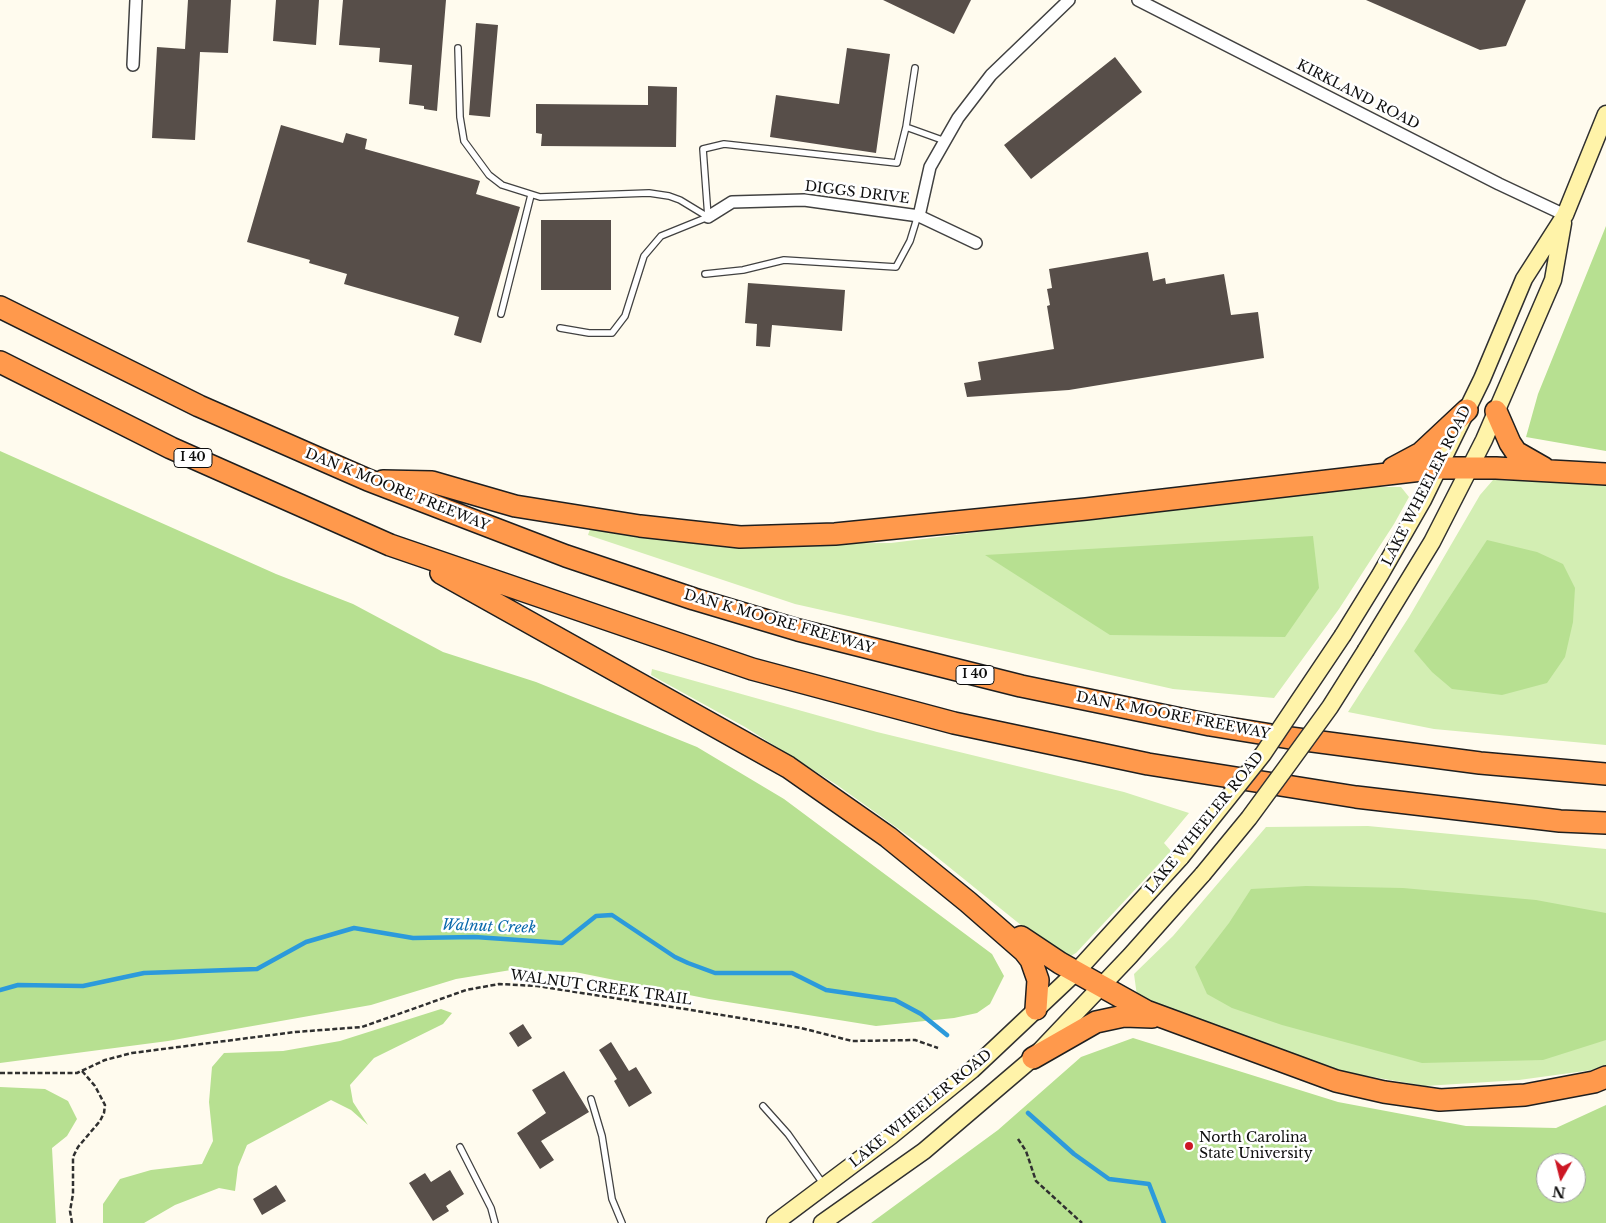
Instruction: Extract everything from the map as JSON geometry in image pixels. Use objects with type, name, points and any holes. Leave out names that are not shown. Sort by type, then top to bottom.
[{"type":"highway","name":"DAN K MOORE FREEWAY","points":[[0,307],[199,406],[368,480],[566,556],[694,599],[798,630],[1012,684],[1138,712],[1290,738],[1480,763],[1606,774]]},
{"type":"highway","name":"I 40","points":[[0,362],[171,448],[390,545],[752,669],[954,723],[1148,764],[1356,797],[1560,821],[1606,824]]},
{"type":"highway","points":[[1384,473],[1421,453],[1467,410]]},
{"type":"highway","points":[[1496,411],[1516,452],[1549,470]]},
{"type":"highway","points":[[368,480],[432,482],[515,506],[640,526],[740,537],[835,534],[1439,468],[1549,470],[1606,474]]},
{"type":"highway","points":[[390,545],[788,768],[888,837],[968,902],[1031,960],[1038,980],[1036,1010]]},
{"type":"highway","points":[[968,902],[1076,972],[1146,1011],[1336,1081],[1384,1092],[1440,1100],[1525,1094],[1594,1082],[1606,1077]]},
{"type":"highway","points":[[1033,1058],[1096,1022],[1124,1016],[1165,1018]]},
{"type":"main road","name":"LAKE WHEELER ROAD","points":[[775,1223],[826,1186],[972,1070],[1076,972],[1181,857],[1263,754],[1380,576],[1439,468],[1467,410],[1524,279],[1565,215],[1606,114]]},
{"type":"main road","name":"LAKE WHEELER ROAD","points":[[822,1223],[924,1151],[1033,1058],[1202,874],[1249,818],[1330,706],[1432,542],[1470,468],[1553,280],[1565,215]]},
{"type":"street","points":[[133,65],[136,0]]},
{"type":"street","name":"DIGGS DRIVE","points":[[708,217],[732,202],[804,200],[918,216],[930,167],[958,118],[991,76],[1069,0]]},
{"type":"street","name":"KIRKLAND ROAD","points":[[1145,2],[1499,184],[1565,215]]},
{"type":"street","points":[[918,216],[976,243]]},
{"type":"lane","points":[[458,48],[460,117],[464,141],[489,175],[502,185],[540,197],[649,193],[680,200],[708,217]]},
{"type":"lane","points":[[708,217],[703,149],[724,144],[897,163],[906,126],[915,68]]},
{"type":"lane","points":[[906,126],[945,141]]},
{"type":"lane","points":[[502,314],[532,195]]},
{"type":"lane","points":[[705,274],[743,270],[784,260],[896,267],[910,241],[918,216]]},
{"type":"lane","points":[[560,328],[589,333],[612,333],[625,316],[644,256],[661,236],[708,217]]},
{"type":"lane","points":[[591,1099],[602,1136],[612,1200],[622,1223]]},
{"type":"lane","points":[[763,1106],[788,1134],[826,1186]]},
{"type":"lane","points":[[460,1147],[491,1208],[495,1223]]},
{"type":"path","name":"WALNUT CREEK TRAIL","points":[[0,1073],[64,1075],[82,1071],[105,1060],[132,1053],[295,1032],[362,1027],[466,990],[500,984],[537,986],[691,1010],[802,1028],[852,1041],[916,1040],[938,1048]]},
{"type":"path","points":[[72,1223],[70,1211],[73,1194],[74,1157],[78,1147],[100,1121],[105,1105],[102,1096],[82,1071]]},
{"type":"path","points":[[1018,1139],[1026,1151],[1036,1181],[1082,1223]]},
{"type":"green space","points":[[1606,226],[1606,451],[1526,437],[1538,394]]},
{"type":"green space","points":[[0,451],[276,574],[353,604],[443,652],[536,682],[697,747],[784,799],[992,954],[1004,976],[990,1004],[977,1013],[954,1018],[876,1026],[709,999],[575,972],[511,970],[456,979],[371,1005],[168,1041],[0,1063]]},
{"type":"green space","points":[[1493,480],[1606,484],[1606,745],[1434,729],[1348,712],[1409,617],[1480,495]]},
{"type":"green space","points":[[1368,487],[1401,487],[1409,497],[1394,524],[1339,609],[1274,698],[1173,689],[795,604],[588,535],[590,529],[743,544],[891,543],[1209,503]]},
{"type":"green space","points":[[1313,536],[1319,588],[1285,637],[1110,635],[985,555]]},
{"type":"green space","points":[[1487,540],[1537,552],[1563,564],[1575,588],[1573,622],[1565,657],[1547,683],[1502,695],[1452,689],[1432,672],[1414,651]]},
{"type":"green space","points":[[652,669],[877,732],[1124,792],[1189,813],[1164,843],[1171,851],[1076,953],[1069,957],[1032,934],[928,850],[837,785],[745,727],[651,675]]},
{"type":"green space","points":[[1368,826],[1606,849],[1606,1065],[1592,1070],[1519,1080],[1425,1086],[1338,1071],[1167,1010],[1137,996],[1134,974],[1173,936],[1266,827]]},
{"type":"green space","points":[[1306,886],[1403,888],[1536,900],[1606,913],[1606,1040],[1543,1060],[1422,1063],[1282,1025],[1232,1008],[1207,994],[1195,967],[1229,923],[1251,889]]},
{"type":"green space","points":[[441,1009],[452,1013],[443,1024],[374,1058],[350,1085],[353,1102],[368,1125],[351,1110],[331,1100],[247,1145],[238,1167],[235,1191],[219,1188],[175,1205],[144,1223],[103,1223],[103,1204],[120,1179],[151,1170],[202,1164],[213,1141],[209,1102],[212,1067],[224,1053],[283,1051],[340,1041]]},
{"type":"green space","name":"North Carolina State University","points":[[1133,1038],[1338,1102],[1466,1126],[1556,1128],[1606,1105],[1606,1223],[871,1223],[998,1130],[1081,1057]]},
{"type":"green space","points":[[0,1087],[45,1089],[68,1101],[77,1119],[67,1136],[52,1148],[56,1223],[0,1223]]},
{"type":"building","points":[[188,0],[231,0],[228,53],[200,52],[195,140],[152,138],[157,47],[185,49]]},
{"type":"building","points":[[276,0],[319,0],[316,45],[273,41]]},
{"type":"building","points":[[343,0],[446,0],[437,111],[424,109],[424,106],[409,104],[412,65],[379,62],[380,48],[339,45]]},
{"type":"building","points":[[883,0],[971,0],[954,34]]},
{"type":"building","points":[[1366,0],[1526,0],[1506,46],[1480,50]]},
{"type":"building","points":[[476,23],[498,25],[490,117],[469,115]]},
{"type":"building","points":[[847,48],[890,54],[876,153],[770,137],[776,95],[839,104]]},
{"type":"building","points":[[1115,57],[1142,92],[1031,179],[1004,145]]},
{"type":"building","points":[[648,86],[677,87],[676,147],[541,146],[542,134],[536,133],[536,104],[648,105]]},
{"type":"building","points":[[281,125],[343,143],[346,133],[367,139],[365,149],[480,181],[476,194],[520,207],[481,343],[454,335],[459,317],[344,284],[347,274],[309,263],[310,260],[247,242]]},
{"type":"building","points":[[541,220],[611,220],[611,290],[541,290]]},
{"type":"building","points":[[1148,252],[1153,281],[1165,278],[1166,284],[1224,274],[1231,315],[1258,312],[1264,358],[1069,390],[967,397],[964,383],[981,380],[978,362],[1054,349],[1047,306],[1050,305],[1047,289],[1052,288],[1049,269]]},
{"type":"building","points":[[748,283],[845,290],[842,331],[772,325],[770,347],[756,346],[757,324],[745,323]]},
{"type":"building","points":[[523,1024],[532,1038],[518,1047],[509,1033]]},
{"type":"building","points":[[611,1042],[629,1071],[636,1067],[652,1093],[629,1107],[614,1081],[617,1079],[599,1050]]},
{"type":"building","points":[[564,1071],[589,1112],[541,1141],[554,1160],[540,1169],[517,1133],[546,1113],[532,1090]]},
{"type":"building","points":[[450,1170],[464,1194],[446,1206],[449,1211],[433,1221],[409,1183],[425,1173],[431,1182]]},
{"type":"building","points":[[276,1185],[286,1201],[262,1215],[253,1199]]},
{"type":"waterway","name":"Walnut Creek","points":[[0,990],[18,985],[83,986],[144,973],[257,969],[306,942],[354,928],[413,938],[475,937],[562,943],[596,916],[612,915],[675,957],[715,973],[792,973],[826,990],[895,1000],[921,1014],[947,1035]]},
{"type":"waterway","name":"Walnut Creek","points":[[1028,1113],[1074,1154],[1109,1179],[1149,1184],[1164,1223]]},
{"type":"place","name":"North Carolina State University","points":[[1189,1146]]}]
